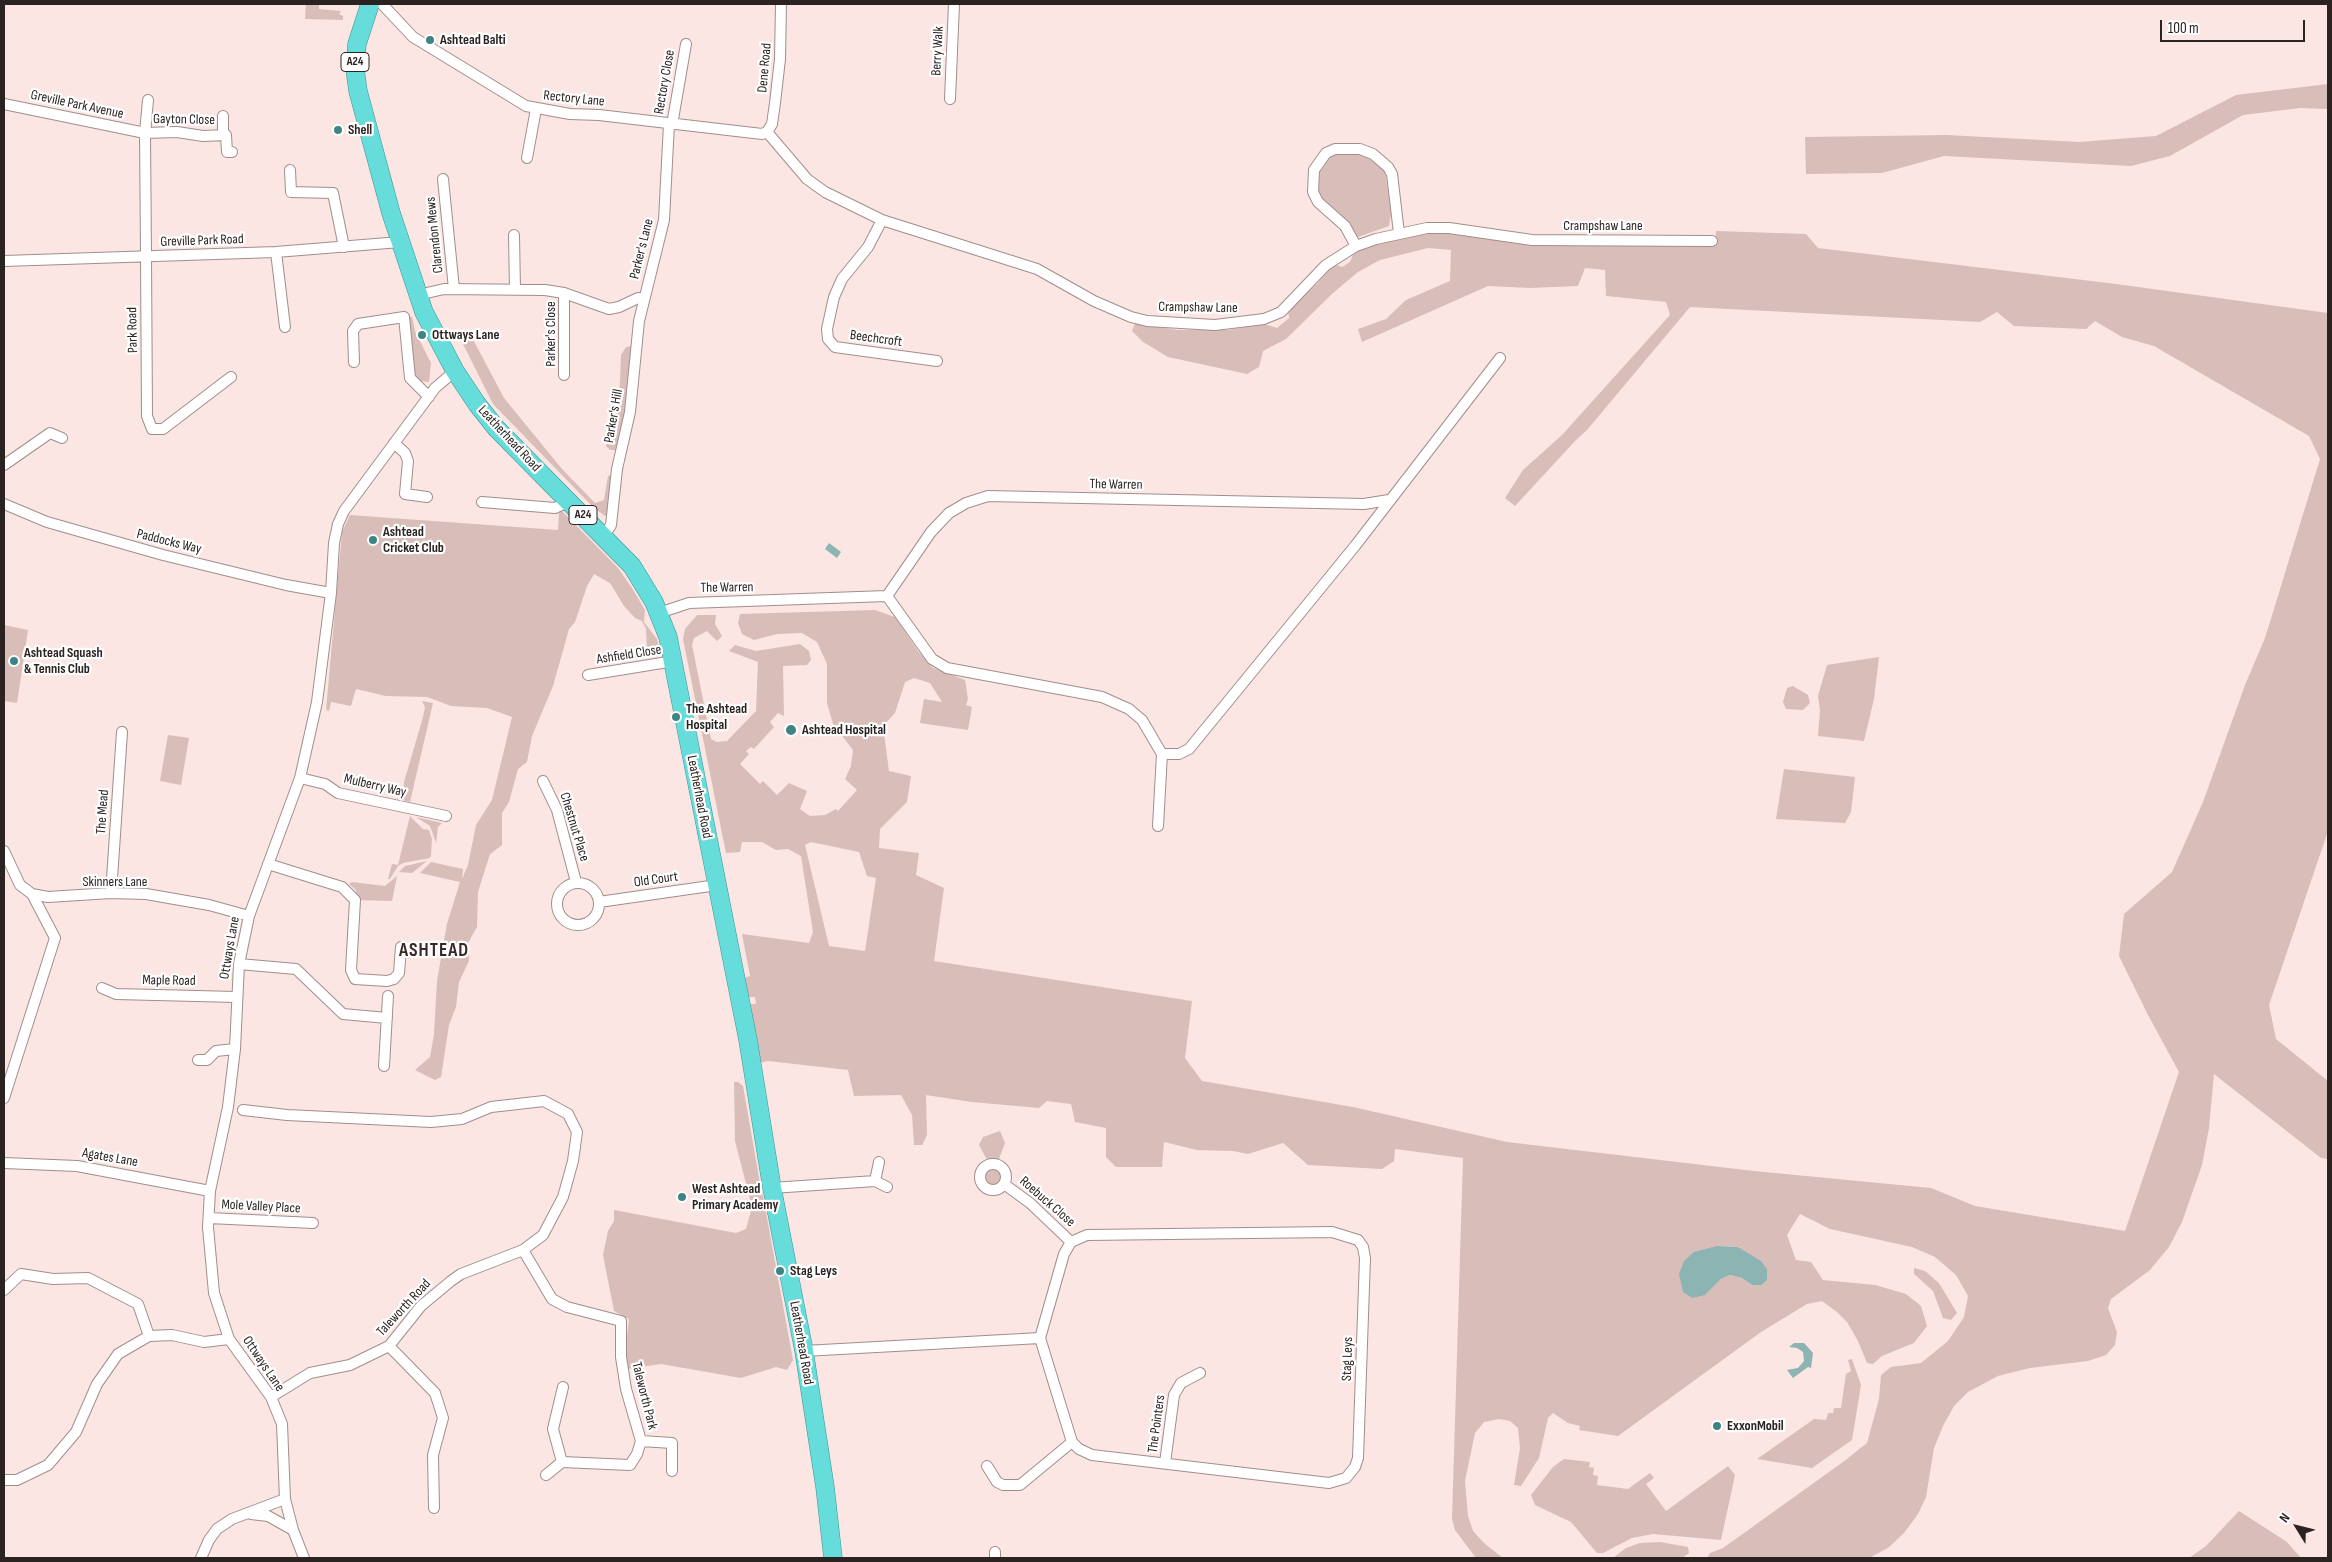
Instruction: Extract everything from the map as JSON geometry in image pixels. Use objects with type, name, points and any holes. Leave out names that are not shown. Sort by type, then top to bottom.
[{"type":"highway","name":"Leatherhead Road","points":[[370,4],[360,30],[355,55],[358,91],[400,242],[418,295],[438,340],[455,371],[496,428],[632,566],[659,612],[674,661],[748,1040],[772,1188],[804,1352],[825,1487],[833,1558]]},
{"type":"street","name":"Rectory Lane","points":[[382,4],[413,37],[472,71],[512,99],[536,109],[762,134],[767,132]]},
{"type":"street","name":"Dene Road","points":[[767,132],[772,124],[780,59],[781,4]]},
{"type":"street","name":"Berry Walk","points":[[950,99],[954,4]]},
{"type":"street","name":"Rectory Close","points":[[670,124],[686,44]]},
{"type":"street","name":"Park Road","points":[[148,100],[145,133],[147,416],[152,429],[163,428],[231,377]]},
{"type":"street","name":"Greville Park Avenue","points":[[4,104],[145,133]]},
{"type":"street","points":[[527,158],[536,109]]},
{"type":"street","name":"Gayton Close","points":[[223,116],[223,135],[226,135],[226,152],[232,152]]},
{"type":"street","name":"Parker's Lane","points":[[418,295],[438,289],[454,288],[564,293],[609,309],[620,307],[638,298],[644,298],[666,202],[670,124]]},
{"type":"street","name":"Gayton Close","points":[[145,133],[177,132],[202,136],[223,135]]},
{"type":"street","name":"Crampshaw Lane","points":[[767,132],[807,179],[825,192],[882,220],[1037,269],[1094,300],[1131,317],[1171,323],[1214,325],[1264,319],[1281,312],[1326,266],[1356,246],[1399,233],[1449,228],[1532,240],[1712,241]]},
{"type":"street","points":[[1356,246],[1345,226],[1318,202],[1313,192],[1314,170],[1326,153],[1335,148],[1360,149],[1378,157],[1388,167],[1392,174],[1399,233]]},
{"type":"street","points":[[290,170],[291,192],[333,193],[344,247]]},
{"type":"street","name":"Clarendon Mews","points":[[443,179],[454,288]]},
{"type":"street","name":"Beechcroft","points":[[882,220],[868,247],[842,279],[834,297],[827,329],[828,339],[835,346],[937,362]]},
{"type":"street","points":[[514,235],[515,290]]},
{"type":"street","name":"Greville Park Road","points":[[4,261],[276,252],[400,242]]},
{"type":"street","points":[[276,252],[285,327]]},
{"type":"street","name":"Parker's Close","points":[[564,293],[564,375]]},
{"type":"street","name":"Parker's Hill","points":[[604,536],[611,525],[616,479],[630,412],[639,321],[644,298]]},
{"type":"street","points":[[354,362],[353,331],[358,324],[404,317],[410,378],[429,397]]},
{"type":"street","points":[[1162,754],[1179,754],[1189,749],[1343,561],[1389,500],[1428,454],[1500,358]]},
{"type":"street","name":"Ottways Lane","points":[[304,1558],[293,1530],[286,1499],[282,1424],[271,1396],[229,1339],[214,1293],[208,1218],[210,1191],[226,1124],[235,1049],[239,964],[249,916],[300,778],[317,702],[331,593],[334,543],[341,518],[434,388],[455,371]]},
{"type":"street","points":[[4,465],[50,433],[62,438]]},
{"type":"street","points":[[394,443],[405,454],[408,461],[405,494],[427,497]]},
{"type":"street","name":"The Warren","points":[[659,612],[689,603],[887,596],[930,532],[949,513],[966,503],[988,496],[1364,504],[1389,500]]},
{"type":"street","points":[[482,502],[555,508],[570,501]]},
{"type":"street","name":"Paddocks Way","points":[[4,504],[47,522],[162,555],[286,585],[331,593]]},
{"type":"street","points":[[887,596],[932,659],[948,668],[1102,697],[1117,702],[1142,720],[1162,754],[1158,826]]},
{"type":"street","name":"Ashfield Close","points":[[588,675],[674,661]]},
{"type":"street","name":"The Mead","points":[[111,893],[122,732]]},
{"type":"street","name":"Mulberry Way","points":[[300,778],[325,784],[338,792],[446,816]]},
{"type":"street","name":"Chestnut Place","points":[[543,781],[557,810],[576,882]]},
{"type":"street","points":[[4,850],[20,885],[32,894],[55,938],[4,1098]]},
{"type":"street","points":[[268,864],[342,886],[355,900],[351,974],[355,979],[387,981],[394,979],[399,973],[401,947]]},
{"type":"street","points":[[576,882],[587,884],[596,892],[600,902],[598,913],[590,922],[580,926],[568,924],[560,917],[556,906],[558,895],[566,886],[576,882]]},
{"type":"street","name":"Old Court","points":[[600,902],[717,885]]},
{"type":"street","name":"Skinners Lane","points":[[32,894],[48,897],[111,893],[146,894],[209,905],[249,916]]},
{"type":"street","points":[[239,964],[296,970],[343,1014],[387,1018]]},
{"type":"street","name":"Maple Road","points":[[102,988],[116,994],[236,997]]},
{"type":"street","points":[[384,1066],[388,996]]},
{"type":"street","points":[[198,1060],[206,1060],[216,1051],[235,1049]]},
{"type":"street","name":"Taleworth Road","points":[[242,1110],[304,1116],[431,1122],[462,1119],[491,1107],[544,1101],[568,1114],[577,1132],[573,1162],[563,1197],[543,1235],[523,1250],[461,1274],[450,1281],[421,1306],[389,1346],[350,1365],[310,1373],[271,1396]]},
{"type":"street","points":[[875,1181],[879,1162]]},
{"type":"street","name":"Agates Lane","points":[[4,1163],[77,1166],[210,1191]]},
{"type":"street","points":[[772,1188],[875,1181],[887,1187]]},
{"type":"street","name":"Roebuck Close","points":[[1004,1184],[1030,1203],[1071,1242]]},
{"type":"street","name":"Mole Valley Place","points":[[208,1218],[313,1224]]},
{"type":"street","name":"Stag Leys","points":[[1071,1242],[1086,1235],[1332,1232],[1358,1240],[1363,1247],[1365,1258],[1358,1458],[1351,1474],[1346,1478],[1329,1483],[1092,1455],[1079,1449],[1072,1442]]},
{"type":"street","points":[[987,1466],[997,1482],[1003,1485],[1020,1485],[1072,1442],[1040,1338],[1064,1254],[1071,1242]]},
{"type":"street","name":"Taleworth Park","points":[[523,1250],[552,1299],[567,1307],[621,1321],[621,1358],[626,1389],[641,1441],[637,1454],[630,1465],[562,1462]]},
{"type":"street","points":[[4,1290],[21,1274],[53,1279],[88,1278],[138,1304],[149,1336]]},
{"type":"street","points":[[4,1480],[17,1480],[48,1465],[76,1432],[96,1384],[118,1354],[149,1336],[172,1335],[204,1342],[229,1339]]},
{"type":"street","points":[[804,1352],[1040,1338]]},
{"type":"street","points":[[389,1346],[435,1393],[442,1418],[432,1455],[434,1508]]},
{"type":"street","name":"The Pointers","points":[[1165,1463],[1174,1395],[1181,1382],[1200,1373]]},
{"type":"street","points":[[546,1475],[562,1462],[553,1430],[563,1386]]},
{"type":"street","name":"Taleworth Park","points":[[641,1441],[672,1443],[672,1471]]},
{"type":"street","points":[[201,1558],[209,1540],[217,1529],[232,1520],[286,1499]]},
{"type":"street","points":[[249,1513],[268,1516],[293,1530]]},
{"type":"shaded area","points":[[306,4],[319,4],[319,9],[341,11],[339,14],[343,16],[343,20],[305,19]]},
{"type":"shaded area","points":[[2328,84],[2328,109],[2300,108],[2243,115],[2170,156],[2131,166],[1944,156],[1882,173],[1806,174],[1805,137],[1947,135],[2079,142],[2156,136],[2236,95]]},
{"type":"shaded area","points":[[1357,150],[1385,170],[1391,213],[1389,226],[1358,237],[1318,194],[1317,176],[1333,153]]},
{"type":"shaded area","points":[[1716,231],[1806,234],[1818,248],[2116,284],[2328,313],[2328,831],[2269,1005],[2276,1039],[2328,1081],[2328,1159],[2321,1158],[2214,1074],[2209,1128],[2202,1165],[2182,1222],[2169,1247],[2150,1270],[2111,1299],[2108,1308],[2117,1332],[2115,1345],[2106,1355],[2088,1361],[2030,1368],[1998,1376],[1968,1392],[1954,1406],[1943,1426],[1934,1448],[1926,1497],[1918,1514],[1904,1533],[1888,1548],[1869,1558],[1707,1558],[1710,1553],[1723,1548],[1867,1443],[1879,1399],[1881,1375],[1891,1367],[1921,1363],[1948,1341],[1964,1317],[1968,1296],[1956,1275],[1935,1257],[1912,1247],[1830,1229],[1800,1214],[1787,1235],[1796,1260],[1811,1262],[1823,1280],[1875,1285],[1906,1294],[1921,1306],[1927,1326],[1914,1343],[1882,1356],[1873,1364],[1867,1363],[1858,1341],[1847,1322],[1837,1312],[1822,1301],[1807,1304],[1761,1332],[1618,1436],[1579,1430],[1580,1426],[1568,1423],[1553,1413],[1548,1418],[1539,1458],[1521,1486],[1514,1485],[1520,1448],[1518,1428],[1510,1421],[1499,1419],[1484,1422],[1475,1433],[1465,1481],[1468,1516],[1473,1531],[1485,1544],[1503,1558],[1476,1558],[1455,1530],[1452,1519],[1463,1158],[1395,1149],[1394,1161],[1382,1169],[1308,1165],[1283,1143],[1248,1154],[1233,1151],[1197,1150],[1164,1142],[1162,1167],[1116,1167],[1106,1157],[1106,1128],[1075,1122],[1071,1104],[1047,1101],[1039,1108],[972,1102],[926,1095],[927,1135],[922,1145],[914,1145],[912,1115],[901,1095],[854,1096],[848,1070],[768,1061],[759,1063],[749,1004],[756,1004],[755,997],[745,997],[742,979],[750,976],[742,934],[809,943],[813,932],[801,856],[788,849],[776,850],[762,842],[742,842],[740,852],[726,853],[683,639],[685,629],[697,615],[716,615],[715,624],[722,636],[717,641],[707,631],[694,638],[692,645],[711,739],[717,742],[727,741],[756,711],[758,662],[729,651],[735,645],[756,651],[800,644],[809,651],[811,660],[807,665],[783,666],[784,716],[778,713],[770,722],[774,727],[754,749],[751,747],[746,751],[749,754],[740,764],[760,784],[763,781],[777,795],[789,783],[807,791],[800,809],[810,816],[825,815],[836,809],[838,811],[857,790],[845,779],[851,766],[853,750],[833,724],[827,703],[827,664],[817,642],[802,633],[777,634],[754,640],[742,634],[738,623],[740,614],[875,610],[895,617],[918,651],[933,668],[965,680],[968,699],[966,705],[972,707],[968,730],[920,723],[924,699],[942,702],[930,683],[914,678],[905,682],[895,713],[883,726],[889,771],[911,776],[907,802],[880,829],[879,848],[919,853],[916,875],[944,888],[934,961],[1192,1001],[1185,1058],[1202,1081],[1353,1107],[1507,1142],[1754,1171],[1931,1188],[1975,1206],[2125,1231],[2179,1072],[2119,956],[2124,914],[2172,872],[2203,802],[2245,685],[2265,638],[2320,459],[2309,436],[2154,346],[2122,337],[2095,321],[2086,329],[2014,326],[1997,312],[1980,322],[1690,307],[1587,430],[1515,506],[1505,498],[1523,470],[1562,435],[1670,315],[1666,302],[1606,296],[1605,270],[1585,268],[1578,286],[1530,288],[1488,286],[1362,342],[1358,329],[1386,319],[1406,300],[1450,281],[1451,250],[1428,248],[1380,260],[1358,272],[1333,293],[1286,339],[1263,351],[1259,367],[1247,374],[1168,357],[1143,342],[1132,331],[1135,323],[1177,330],[1228,330],[1264,324],[1277,328],[1289,318],[1288,311],[1318,283],[1334,264],[1342,267],[1350,262],[1354,252],[1402,236],[1439,232],[1715,244]],"holes":[[[811,842],[859,852],[867,876],[876,878],[865,951],[829,946],[805,845]],[[1717,1246],[1739,1247],[1752,1285],[1742,1278],[1730,1275],[1721,1279],[1705,1295]]]},
{"type":"shaded area","points":[[408,316],[412,317],[415,331],[431,363],[429,382],[420,381],[413,376]]},
{"type":"shaded area","points":[[468,330],[504,398],[562,469],[595,503],[604,500],[608,476],[613,475],[609,514],[605,516],[593,507],[493,404],[458,334]]},
{"type":"shaded area","points":[[633,346],[628,401],[617,450],[610,450],[606,446],[609,429],[619,405],[621,355],[626,347]]},
{"type":"shaded area","points":[[562,511],[618,568],[632,588],[645,610],[644,622],[657,639],[660,652],[653,657],[647,649],[646,629],[642,621],[635,618],[624,606],[610,583],[594,574],[587,586],[575,622],[569,629],[553,686],[532,736],[527,762],[518,769],[509,802],[502,813],[502,845],[490,854],[478,892],[477,927],[468,943],[469,961],[459,982],[456,1007],[449,1025],[441,1077],[435,1080],[415,1070],[430,1057],[434,1034],[437,981],[447,924],[460,882],[420,873],[431,862],[463,869],[462,879],[468,865],[476,825],[492,800],[512,717],[487,708],[451,706],[427,697],[386,696],[356,689],[351,706],[331,702],[329,711],[326,710],[342,532],[350,515],[558,530],[559,513]]},
{"type":"shaded area","name":"Ashtead Squash & Tennis Club","points":[[4,625],[28,630],[17,703],[4,701]]},
{"type":"shaded area","points":[[1879,657],[1874,699],[1864,741],[1818,736],[1820,710],[1818,696],[1827,665]]},
{"type":"shaded area","points":[[1793,686],[1808,695],[1810,703],[1803,710],[1786,709],[1783,702],[1787,688]]},
{"type":"shaded area","points":[[422,701],[433,703],[410,802],[403,800],[404,782],[423,717],[425,707]]},
{"type":"shaded area","points":[[168,735],[189,738],[181,785],[160,781]]},
{"type":"shaded area","points":[[1784,769],[1855,777],[1851,812],[1845,823],[1776,819]]},
{"type":"shaded area","points":[[410,816],[423,829],[429,830],[432,839],[430,858],[403,863],[398,866],[390,879],[388,879],[392,864],[398,865]]},
{"type":"shaded area","points":[[416,817],[442,823],[438,827],[436,843],[430,826]]},
{"type":"shaded area","points":[[427,861],[412,873],[399,872],[405,866]]},
{"type":"shaded area","points":[[397,876],[392,901],[357,900],[356,890],[349,884],[352,882],[385,886]]},
{"type":"shaded area","points":[[734,1082],[738,1082],[743,1086],[760,1183],[758,1188],[763,1196],[793,1360],[787,1370],[776,1367],[741,1378],[661,1364],[627,1369],[625,1355],[629,1319],[614,1311],[603,1255],[608,1231],[614,1221],[614,1210],[736,1233],[746,1229],[752,1207],[735,1141]]},
{"type":"shaded area","points":[[1000,1131],[1005,1143],[999,1159],[993,1161],[986,1158],[979,1145],[983,1137]]},
{"type":"shaded area","points":[[990,1169],[996,1169],[1001,1174],[999,1183],[990,1185],[985,1180],[985,1174]]},
{"type":"shaded area","points":[[1914,1268],[1925,1271],[1939,1283],[1957,1313],[1951,1320],[1943,1318],[1933,1291],[1914,1274]]},
{"type":"shaded area","points":[[1852,1359],[1861,1385],[1852,1440],[1812,1468],[1757,1459],[1814,1419],[1826,1420],[1828,1413],[1833,1413],[1834,1408],[1841,1408],[1846,1374],[1851,1371],[1848,1360]]},
{"type":"shaded area","points":[[1564,1459],[1590,1462],[1589,1467],[1594,1468],[1593,1475],[1598,1476],[1597,1485],[1628,1489],[1650,1473],[1654,1478],[1646,1484],[1666,1511],[1728,1466],[1735,1475],[1721,1540],[1653,1534],[1632,1538],[1603,1553],[1597,1553],[1571,1522],[1535,1505],[1531,1495],[1553,1467]]},
{"type":"shaded area","points":[[2239,1511],[2287,1542],[2301,1558],[2189,1558],[2206,1546]]},
{"type":"shaded area","points":[[1660,1542],[1688,1547],[1689,1553],[1682,1558],[1613,1558],[1626,1548],[1640,1543]]},
{"type":"water","points":[[829,543],[841,552],[837,558],[825,549]]},
{"type":"water","points":[[1717,1246],[1738,1247],[1761,1261],[1767,1269],[1767,1280],[1761,1285],[1752,1285],[1742,1278],[1730,1275],[1721,1279],[1705,1295],[1692,1298],[1683,1292],[1679,1274],[1684,1261],[1694,1252]]},
{"type":"water","points":[[1794,1343],[1804,1343],[1813,1353],[1811,1368],[1808,1367],[1793,1378],[1787,1370],[1798,1368],[1804,1361],[1803,1352],[1797,1348],[1789,1347]]},
{"type":"place","name":"Ashtead Balti","points":[[430,40]]},
{"type":"place","name":"Shell","points":[[338,130]]},
{"type":"place","name":"Ottways Lane","points":[[422,335]]},
{"type":"place","name":"Ashtead Cricket Club","points":[[373,540]]},
{"type":"place","name":"Ashtead Squash & Tennis Club","points":[[14,661]]},
{"type":"place","name":"The Ashtead Hospital","points":[[676,717]]},
{"type":"place","name":"Ashtead Hospital","points":[[791,730]]},
{"type":"place","name":"West Ashtead Primary Academy","points":[[682,1197]]},
{"type":"place","name":"Stag Leys","points":[[780,1271]]},
{"type":"place","name":"ExxonMobil","points":[[1717,1426]]},
{"type":"district","name":"ASHTEAD","points":[[434,951]]}]
